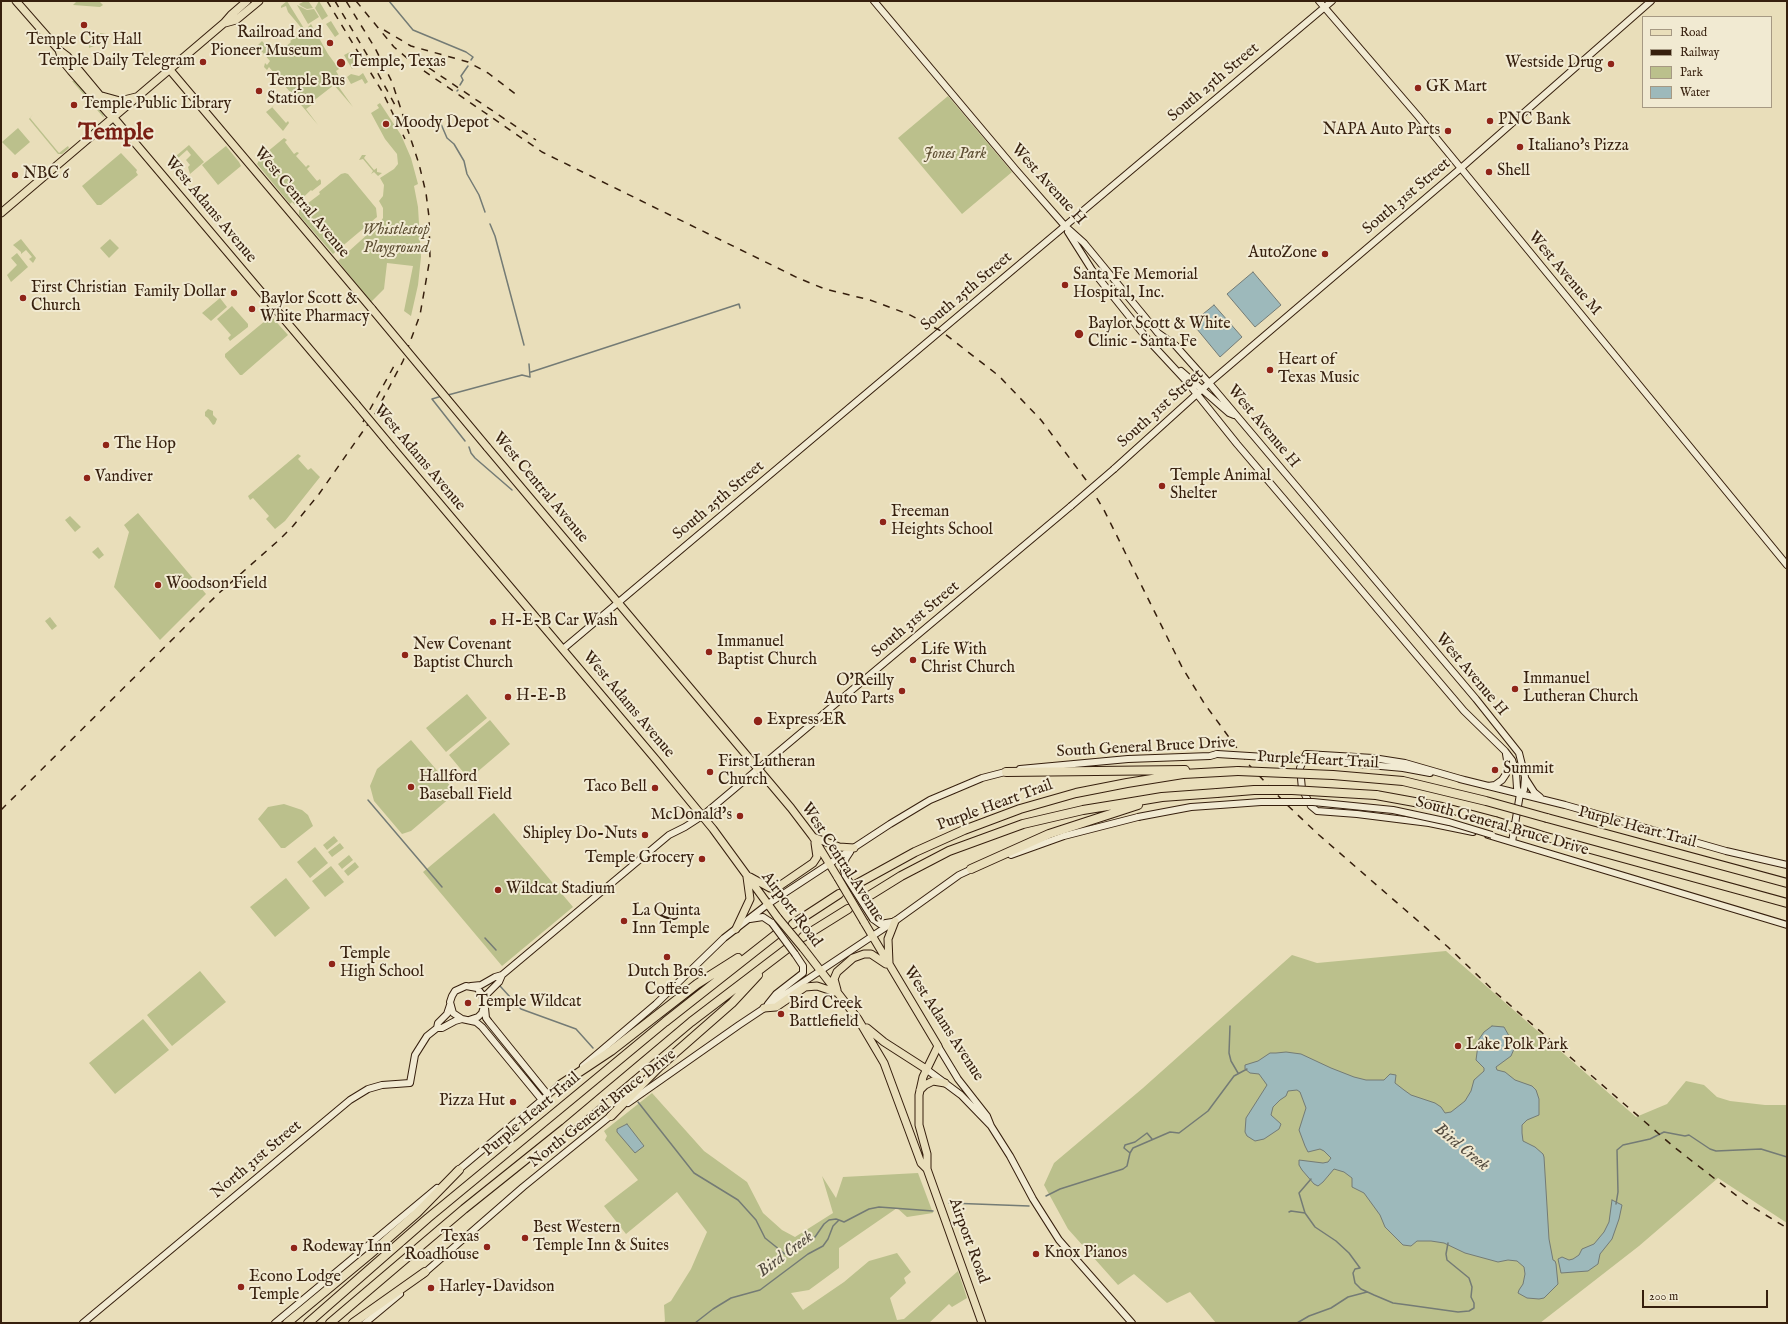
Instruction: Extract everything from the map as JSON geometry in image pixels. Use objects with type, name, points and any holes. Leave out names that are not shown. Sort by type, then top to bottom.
[{"type":"highway","points":[[1006,772],[1157,770],[1238,771]]},
{"type":"highway","name":"Purple Heart Trail","points":[[855,885],[922,849],[964,830],[1020,809],[1076,793],[1183,774],[1238,771],[1333,775],[1403,781],[1486,801],[1787,883]]},
{"type":"highway","name":"Purple Heart Trail","points":[[864,899],[901,876],[949,852],[966,844],[1023,824],[1083,810],[1162,797],[1254,790],[1292,790],[1376,796],[1442,807],[1787,903]]},
{"type":"highway","points":[[971,869],[1049,834],[1162,797]]},
{"type":"highway","points":[[793,924],[839,894]]},
{"type":"highway","points":[[803,937],[848,909]]},
{"type":"highway","name":"Purple Heart Trail","points":[[308,1323],[428,1218],[665,1022],[775,935],[697,984],[611,1051],[560,1085]]},
{"type":"highway","name":"Purple Heart Trail","points":[[330,1323],[464,1209],[583,1113],[691,1022],[788,948]]},
{"type":"highway","points":[[611,1116],[659,1067],[732,1003],[775,957]]},
{"type":"highway","points":[[287,1323],[417,1213],[459,1170]]},
{"type":"highway","points":[[353,1323],[425,1272]]},
{"type":"main road","name":"West Adams Avenue","points":[[16,1],[59,50],[67,56],[112,110],[114,118]]},
{"type":"main road","points":[[1,213],[224,24],[231,14],[247,1]]},
{"type":"main road","points":[[224,24],[236,20],[259,1]]},
{"type":"main road","name":"West Avenue H","points":[[874,1],[1065,226],[1084,243],[1158,333],[1175,345],[1209,383],[1476,699],[1519,753],[1525,777],[1524,790],[1520,794],[1512,842]]},
{"type":"main road","name":"West Avenue M","points":[[1319,1],[1461,168],[1787,565]]},
{"type":"main road","name":"South 25th Street","points":[[563,650],[1332,1]]},
{"type":"main road","name":"South 31st Street","points":[[758,770],[1114,469],[1209,383],[1461,168],[1651,1]]},
{"type":"main road","name":"West Adams Avenue","points":[[59,50],[65,63],[107,113],[114,118],[356,404],[702,816]]},
{"type":"main road","name":"West Central Avenue","points":[[170,70],[619,603],[813,837],[829,864],[842,876],[864,922],[873,936]]},
{"type":"main road","points":[[100,96],[114,100],[138,97]]},
{"type":"main road","name":"West Avenue H","points":[[1065,226],[1092,270],[1149,341],[1169,362],[1464,711],[1505,751],[1512,760],[1516,773],[1517,788],[1520,794]]},
{"type":"main road","points":[[1169,362],[1178,368],[1229,413],[1236,415]]},
{"type":"main road","points":[[1488,786],[1495,785],[1502,780],[1506,774],[1508,758],[1505,751]]},
{"type":"main road","name":"South General Bruce Drive","points":[[768,904],[930,800],[982,778],[1028,767],[1086,762],[1210,756],[1217,754],[1314,760],[1403,768],[1464,780],[1520,794],[1726,851],[1787,865]]},
{"type":"main road","points":[[1464,780],[1405,763],[1374,758],[1306,754],[1300,768],[1302,789],[1311,806],[1317,811],[1357,814],[1429,823],[1492,836]]},
{"type":"main road","points":[[542,1100],[482,1027],[476,1022],[462,1020],[453,1013],[450,1005],[455,991],[466,986],[481,985],[495,977],[502,975],[669,835],[686,827],[702,816],[758,770]]},
{"type":"main road","points":[[1525,777],[1534,792],[1540,798],[1555,803]]},
{"type":"main road","name":"South General Bruce Drive","points":[[873,936],[960,875],[971,869],[1064,836],[1138,817],[1191,807],[1261,802],[1313,802],[1393,810],[1449,822],[1787,925]]},
{"type":"main road","name":"Airport Road","points":[[702,816],[778,918],[858,1019],[882,1058],[890,1076],[921,1163],[927,1169]]},
{"type":"main road","points":[[813,837],[839,847],[854,848]]},
{"type":"main road","points":[[747,875],[770,888],[778,886],[813,863],[817,852],[813,837]]},
{"type":"main road","points":[[854,848],[846,858],[842,876],[873,919],[880,924],[895,921]]},
{"type":"main road","points":[[736,929],[750,900],[747,875]]},
{"type":"main road","points":[[275,1323],[656,1004],[736,929],[768,904]]},
{"type":"main road","points":[[750,919],[763,917],[772,924],[803,966],[803,973],[776,994],[764,1008]]},
{"type":"main road","points":[[890,967],[888,939],[895,921]]},
{"type":"main road","name":"West Adams Avenue","points":[[873,936],[955,1075],[982,1108],[1039,1209],[1059,1240],[1132,1323]]},
{"type":"main road","name":"North General Bruce Drive","points":[[366,1323],[523,1188],[611,1116],[764,1008],[873,936]]},
{"type":"main road","points":[[838,993],[834,979],[843,965],[852,958],[864,954],[871,954],[890,967]]},
{"type":"main road","points":[[469,1020],[482,1014],[486,995],[499,982],[502,975]]},
{"type":"main road","points":[[472,986],[481,992],[485,1004],[486,1018],[548,1095]]},
{"type":"main road","points":[[764,1008],[776,1007],[805,987],[817,986],[838,993]]},
{"type":"main road","name":"North 31st Street","points":[[437,1028],[438,1023],[447,1014],[450,1005]]},
{"type":"main road","name":"Airport Road","points":[[858,1019],[884,1042],[926,1069]]},
{"type":"main road","name":"North 31st Street","points":[[83,1323],[350,1100],[368,1089],[382,1085],[410,1083],[415,1055],[427,1036],[437,1028],[442,1028],[454,1021],[462,1020]]},
{"type":"main road","name":"Airport Road","points":[[938,1046],[926,1069],[920,1092],[919,1125],[927,1154],[927,1169],[982,1323]]},
{"type":"main road","name":"West Adams Avenue","points":[[926,1069],[961,1095],[991,1126]]},
{"type":"main road","points":[[920,1092],[924,1085],[930,1082],[939,1081],[945,1083]]},
{"type":"green space","points":[[77,1],[99,1],[103,5],[100,7],[73,5]]},
{"type":"green space","points":[[287,1],[305,30],[311,24],[328,54],[339,69],[336,71],[340,78],[336,83],[353,107],[334,85],[312,102],[313,104],[306,109],[318,125],[269,67],[267,70],[264,67],[265,63],[267,65],[270,61],[257,46],[262,41],[275,56],[291,42],[290,41],[304,31],[288,12],[286,6],[281,8],[281,6]]},
{"type":"green space","points":[[305,1],[309,2],[313,8],[307,9],[299,4]]},
{"type":"green space","points":[[319,1],[328,16],[322,20],[315,8]]},
{"type":"green space","points":[[297,5],[307,10],[314,9],[319,17],[308,24]]},
{"type":"green space","points":[[331,21],[339,34],[335,37],[326,24]]},
{"type":"green space","points":[[100,33],[106,34],[103,39],[96,41],[94,46],[89,48],[91,38]]},
{"type":"green space","points":[[350,52],[357,65],[352,69],[344,55]]},
{"type":"green space","points":[[363,73],[368,82],[365,84],[362,79],[351,84],[347,77],[351,74],[359,76]]},
{"type":"green space","points":[[72,81],[75,81],[103,114],[104,118]]},
{"type":"green space","name":"Jones Park","points":[[948,96],[1012,172],[962,214],[898,138]]},
{"type":"green space","name":"Whistlestop Playground","points":[[380,103],[401,135],[411,158],[418,184],[414,186],[418,207],[421,257],[418,285],[411,316],[404,311],[413,266],[387,263],[384,289],[371,302],[338,261],[379,224],[383,218],[383,208],[379,201],[383,196],[384,185],[380,178],[394,169],[398,164],[397,154],[385,139],[371,113],[379,108],[377,105]]},
{"type":"green space","points":[[272,107],[286,123],[288,121],[289,123],[283,131],[266,112]]},
{"type":"green space","points":[[33,114],[30,118],[59,153],[68,146],[69,148],[62,154],[58,154],[29,119]]},
{"type":"green space","points":[[18,128],[30,142],[15,155],[2,142]]},
{"type":"green space","points":[[284,138],[287,140],[285,142],[294,154],[297,152],[299,153],[296,156],[306,167],[308,165],[310,166],[307,169],[317,181],[320,179],[321,181],[321,184],[312,191],[311,190],[295,205],[292,202],[290,204],[257,164],[261,157]]},
{"type":"green space","points":[[189,145],[204,162],[190,174],[188,167],[190,165],[186,160],[191,155],[187,150],[178,158],[176,156]]},
{"type":"green space","points":[[226,146],[241,166],[218,185],[202,165]]},
{"type":"green space","points":[[121,153],[137,170],[136,172],[138,175],[101,205],[97,205],[82,186]]},
{"type":"green space","points":[[362,155],[366,155],[364,158],[374,170],[377,168],[377,172],[382,173],[378,176],[374,172],[371,174],[373,171],[363,159],[359,160]]},
{"type":"green space","points":[[341,174],[348,174],[376,208],[377,217],[333,254],[299,215],[299,210],[320,194],[319,192]]},
{"type":"green space","points":[[21,239],[36,258],[33,263],[29,259],[32,257],[26,250],[21,254],[21,252],[13,245]]},
{"type":"green space","points":[[110,239],[119,248],[109,258],[100,248]]},
{"type":"green space","points":[[17,253],[28,267],[11,282],[7,275],[17,265],[11,258]]},
{"type":"green space","points":[[220,298],[227,307],[211,321],[202,313]]},
{"type":"green space","points":[[232,306],[248,324],[248,327],[230,341],[228,338],[231,335],[217,319]]},
{"type":"green space","points":[[271,316],[288,335],[242,375],[240,375],[225,357],[225,354]]},
{"type":"green space","points":[[208,409],[213,411],[213,415],[217,419],[213,425],[205,416],[205,412]]},
{"type":"green space","points":[[298,454],[301,456],[298,459],[308,470],[311,468],[320,477],[285,521],[275,529],[266,519],[269,516],[253,498],[250,500],[248,496]]},
{"type":"green space","name":"Woodson Field","points":[[138,513],[206,594],[160,640],[114,587],[129,532],[124,525]]},
{"type":"green space","points":[[70,516],[81,527],[75,532],[65,520]]},
{"type":"green space","points":[[98,547],[104,555],[99,559],[92,552]]},
{"type":"green space","points":[[50,617],[57,626],[52,630],[45,621]]},
{"type":"green space","points":[[467,694],[487,718],[446,752],[426,728]]},
{"type":"green space","points":[[490,720],[510,744],[469,779],[449,755]]},
{"type":"green space","name":"Hallford Baseball Field","points":[[411,740],[453,789],[451,797],[411,831],[402,834],[374,801],[370,786],[377,769]]},
{"type":"green space","points":[[284,804],[302,810],[308,815],[313,826],[285,848],[281,848],[258,819],[268,807]]},
{"type":"green space","name":"Wildcat Stadium","points":[[494,813],[573,907],[502,966],[423,872]]},
{"type":"green space","points":[[334,836],[338,841],[327,850],[323,845]]},
{"type":"green space","points":[[340,843],[344,848],[332,857],[328,852]]},
{"type":"green space","points":[[315,847],[328,863],[310,878],[297,862]]},
{"type":"green space","points":[[349,855],[353,860],[342,869],[338,864]]},
{"type":"green space","points":[[355,862],[359,867],[348,876],[344,871]]},
{"type":"green space","points":[[331,866],[344,882],[325,897],[312,881]]},
{"type":"green space","points":[[286,878],[310,908],[275,937],[250,907]]},
{"type":"green space","points":[[1446,951],[1636,1117],[1667,1104],[1686,1081],[1704,1085],[1717,1097],[1730,1101],[1765,1105],[1787,1105],[1787,1223],[1718,1178],[1639,1246],[1540,1323],[1216,1323],[1190,1292],[1167,1303],[1134,1274],[1118,1285],[1068,1229],[1044,1185],[1054,1163],[1143,1088],[1292,955],[1317,963]]},
{"type":"green space","points":[[200,971],[226,1002],[172,1046],[147,1015]]},
{"type":"green space","points":[[143,1019],[169,1050],[115,1094],[89,1063]]},
{"type":"green space","points":[[652,1093],[704,1151],[747,1182],[763,1213],[782,1230],[795,1237],[833,1213],[822,1176],[836,1198],[843,1177],[918,1173],[933,1213],[907,1217],[897,1208],[839,1248],[839,1268],[809,1290],[791,1293],[803,1310],[844,1282],[869,1261],[897,1253],[911,1272],[904,1278],[906,1283],[890,1298],[897,1320],[904,1319],[958,1271],[967,1298],[952,1307],[949,1304],[929,1323],[663,1323],[665,1321],[664,1305],[671,1301],[691,1269],[707,1232],[677,1192],[626,1234],[604,1206],[638,1180],[605,1140],[607,1136],[604,1131]]},
{"type":"water","points":[[1253,272],[1281,305],[1255,327],[1227,294]]},
{"type":"water","points":[[1214,305],[1242,337],[1220,357],[1192,323]]},
{"type":"water","points":[[1492,1026],[1504,1027],[1513,1043],[1514,1049],[1511,1056],[1496,1067],[1497,1070],[1505,1072],[1515,1080],[1532,1086],[1536,1090],[1539,1099],[1539,1115],[1527,1120],[1522,1125],[1522,1133],[1523,1141],[1535,1147],[1543,1154],[1544,1157],[1549,1239],[1553,1260],[1556,1264],[1558,1284],[1544,1298],[1539,1299],[1527,1298],[1518,1293],[1523,1284],[1525,1274],[1524,1267],[1517,1261],[1508,1260],[1498,1262],[1465,1253],[1444,1243],[1431,1241],[1417,1241],[1411,1246],[1403,1245],[1385,1227],[1380,1215],[1364,1193],[1352,1187],[1352,1178],[1344,1172],[1334,1169],[1318,1186],[1314,1184],[1302,1170],[1299,1165],[1299,1160],[1323,1163],[1328,1162],[1331,1158],[1320,1149],[1308,1152],[1305,1146],[1299,1130],[1306,1108],[1300,1092],[1297,1090],[1288,1091],[1286,1096],[1273,1107],[1271,1115],[1281,1124],[1279,1129],[1264,1139],[1255,1141],[1247,1136],[1245,1132],[1246,1118],[1267,1085],[1259,1074],[1250,1073],[1245,1069],[1245,1065],[1258,1061],[1270,1053],[1286,1052],[1301,1054],[1331,1068],[1366,1080],[1384,1080],[1390,1074],[1396,1075],[1395,1083],[1411,1095],[1435,1103],[1441,1107],[1445,1113],[1451,1112],[1465,1101],[1471,1091],[1474,1080],[1484,1071],[1484,1068],[1476,1060],[1479,1039],[1484,1032]]},
{"type":"water","points":[[627,1124],[644,1146],[635,1153],[617,1132],[617,1129]]},
{"type":"water","points":[[1612,1200],[1622,1205],[1619,1219],[1612,1239],[1600,1254],[1598,1264],[1588,1271],[1561,1273],[1558,1259],[1562,1257],[1569,1260],[1573,1259],[1579,1255],[1582,1249],[1594,1244],[1604,1232],[1609,1222]]},
{"type":"waterway","points":[[389,1],[413,30],[466,52],[473,57],[471,60]]},
{"type":"waterway","points":[[460,85],[463,80],[461,76],[468,66]]},
{"type":"waterway","points":[[441,124],[447,138],[454,144],[464,161],[467,174],[479,195],[485,212]]},
{"type":"waterway","points":[[490,224],[495,236],[524,345]]},
{"type":"waterway","points":[[531,372],[739,304],[740,308]]},
{"type":"waterway","points":[[448,395],[522,375],[530,377],[529,364]]},
{"type":"waterway","points":[[442,396],[432,399],[465,441]]},
{"type":"waterway","points":[[469,447],[475,458],[512,490]]},
{"type":"waterway","points":[[368,800],[442,887]]},
{"type":"waterway","points":[[485,938],[496,950]]},
{"type":"waterway","points":[[500,986],[521,1009],[576,1029],[593,1048]]},
{"type":"waterway","points":[[1230,1026],[1229,1053],[1231,1061],[1238,1073]]},
{"type":"waterway","name":"Bird Creek","points":[[1046,1196],[1060,1189],[1123,1169],[1127,1166],[1130,1153],[1133,1148],[1170,1132],[1179,1133],[1208,1111],[1234,1076],[1247,1069]]},
{"type":"waterway","points":[[638,1102],[694,1173],[738,1200],[756,1220],[765,1238],[785,1254],[794,1247],[815,1237],[824,1224],[829,1220],[839,1220]]},
{"type":"waterway","name":"Bird Creek","points":[[1616,1204],[1618,1192],[1617,1150],[1623,1145],[1650,1139],[1664,1132],[1685,1136],[1689,1135],[1710,1149],[1716,1151],[1761,1149],[1787,1157]]},
{"type":"waterway","points":[[1130,1153],[1124,1148],[1125,1145],[1135,1142],[1147,1133],[1152,1139]]},
{"type":"waterway","points":[[1311,1179],[1299,1193],[1305,1213],[1315,1227],[1336,1241],[1349,1253],[1360,1268],[1355,1269],[1353,1273],[1355,1283],[1361,1289],[1393,1303],[1458,1312],[1469,1311],[1474,1308],[1474,1303],[1471,1297],[1472,1287],[1469,1278],[1447,1260],[1446,1254],[1448,1243]]},
{"type":"waterway","name":"Bird Creek","points":[[949,1203],[1029,1206]]},
{"type":"waterway","name":"Bird Creek","points":[[695,1323],[713,1309],[731,1298],[760,1290],[808,1254],[823,1246],[828,1239],[833,1226],[839,1220],[844,1222],[869,1209],[879,1207],[933,1211]]},
{"type":"waterway","points":[[1289,1212],[1305,1213]]},
{"type":"waterway","points":[[1297,1323],[1309,1316],[1331,1308],[1348,1297],[1367,1292]]},
{"type":"railway","points":[[327,1],[383,93],[405,139]]},
{"type":"railway","points":[[335,1],[395,105]]},
{"type":"railway","points":[[1,810],[219,593],[293,526],[319,494],[375,414],[403,361],[420,315],[430,258],[429,217],[426,193],[419,164],[392,82],[375,48],[346,1]]},
{"type":"railway","points":[[356,1],[394,47],[414,64],[542,152],[798,278],[825,289],[870,300],[908,314],[941,331],[999,376],[1041,420],[1086,480],[1104,510],[1182,667],[1204,703],[1250,766],[1284,802],[1319,835],[1448,947],[1496,993],[1674,1147],[1746,1203],[1787,1228]]},
{"type":"railway","points":[[384,30],[411,46],[468,62],[488,73],[518,96]]},
{"type":"railway","points":[[429,68],[536,140]]},
{"type":"railway","points":[[363,422],[394,366]]},
{"type":"place","name":"Temple City Hall","points":[[84,25]]},
{"type":"place","name":"Railroad and Pioneer Museum","points":[[330,43]]},
{"type":"place","name":"Temple Daily Telegram","points":[[203,62]]},
{"type":"place","name":"Temple, Texas","points":[[341,63]]},
{"type":"place","name":"Westside Drug","points":[[1611,64]]},
{"type":"place","name":"GK Mart","points":[[1418,88]]},
{"type":"place","name":"Temple Bus Station","points":[[259,91]]},
{"type":"place","name":"Temple Public Library","points":[[74,105]]},
{"type":"place","name":"PNC Bank","points":[[1490,121]]},
{"type":"place","name":"Moody Depot","points":[[386,124]]},
{"type":"place","name":"NAPA Auto Parts","points":[[1448,131]]},
{"type":"place","name":"Italiano's Pizza","points":[[1520,147]]},
{"type":"place","name":"Shell","points":[[1489,172]]},
{"type":"place","name":"NBC 6","points":[[15,175]]},
{"type":"place","name":"AutoZone","points":[[1325,254]]},
{"type":"place","name":"Santa Fe Memorial Hospital, Inc.","points":[[1065,285]]},
{"type":"place","name":"Family Dollar","points":[[234,293]]},
{"type":"place","name":"First Christian Church","points":[[23,298]]},
{"type":"place","name":"Baylor Scott & White Pharmacy","points":[[252,309]]},
{"type":"place","name":"Baylor Scott & White Clinic – Santa Fe","points":[[1079,334]]},
{"type":"place","name":"Heart of Texas Music","points":[[1270,370]]},
{"type":"place","name":"The Hop","points":[[106,445]]},
{"type":"place","name":"Vandiver","points":[[87,478]]},
{"type":"place","name":"Temple Animal Shelter","points":[[1162,486]]},
{"type":"place","name":"Freeman Heights School","points":[[883,522]]},
{"type":"place","name":"Woodson Field","points":[[158,585]]},
{"type":"place","name":"H-E-B Car Wash","points":[[493,622]]},
{"type":"place","name":"Immanuel Baptist Church","points":[[709,652]]},
{"type":"place","name":"New Covenant Baptist Church","points":[[405,655]]},
{"type":"place","name":"Life With Christ Church","points":[[913,660]]},
{"type":"place","name":"Immanuel Lutheran Church","points":[[1515,689]]},
{"type":"place","name":"O'Reilly Auto Parts","points":[[902,691]]},
{"type":"place","name":"H-E-B","points":[[508,697]]},
{"type":"place","name":"Express ER","points":[[758,721]]},
{"type":"place","name":"Summit","points":[[1495,770]]},
{"type":"place","name":"First Lutheran Church","points":[[710,772]]},
{"type":"place","name":"Hallford Baseball Field","points":[[411,787]]},
{"type":"place","name":"Taco Bell","points":[[655,788]]},
{"type":"place","name":"McDonald's","points":[[740,816]]},
{"type":"place","name":"Shipley Do-Nuts","points":[[645,835]]},
{"type":"place","name":"Temple Grocery","points":[[702,859]]},
{"type":"place","name":"Wildcat Stadium","points":[[498,890]]},
{"type":"place","name":"La Quinta Inn Temple","points":[[624,921]]},
{"type":"place","name":"Dutch Bros. Coffee","points":[[667,957]]},
{"type":"place","name":"Temple High School","points":[[332,964]]},
{"type":"place","name":"Temple Wildcat","points":[[468,1003]]},
{"type":"place","name":"Bird Creek Battlefield","points":[[781,1014]]},
{"type":"place","name":"Lake Polk Park","points":[[1458,1046]]},
{"type":"place","name":"Pizza Hut","points":[[513,1102]]},
{"type":"place","name":"Best Western Temple Inn & Suites","points":[[525,1238]]},
{"type":"place","name":"Texas Roadhouse","points":[[487,1247]]},
{"type":"place","name":"Rodeway Inn","points":[[294,1248]]},
{"type":"place","name":"Knox Pianos","points":[[1036,1254]]},
{"type":"place","name":"Econo Lodge Temple","points":[[241,1287]]},
{"type":"place","name":"Harley-Davidson","points":[[431,1288]]},
{"type":"district","name":"Temple","points":[[116,134]]}]
